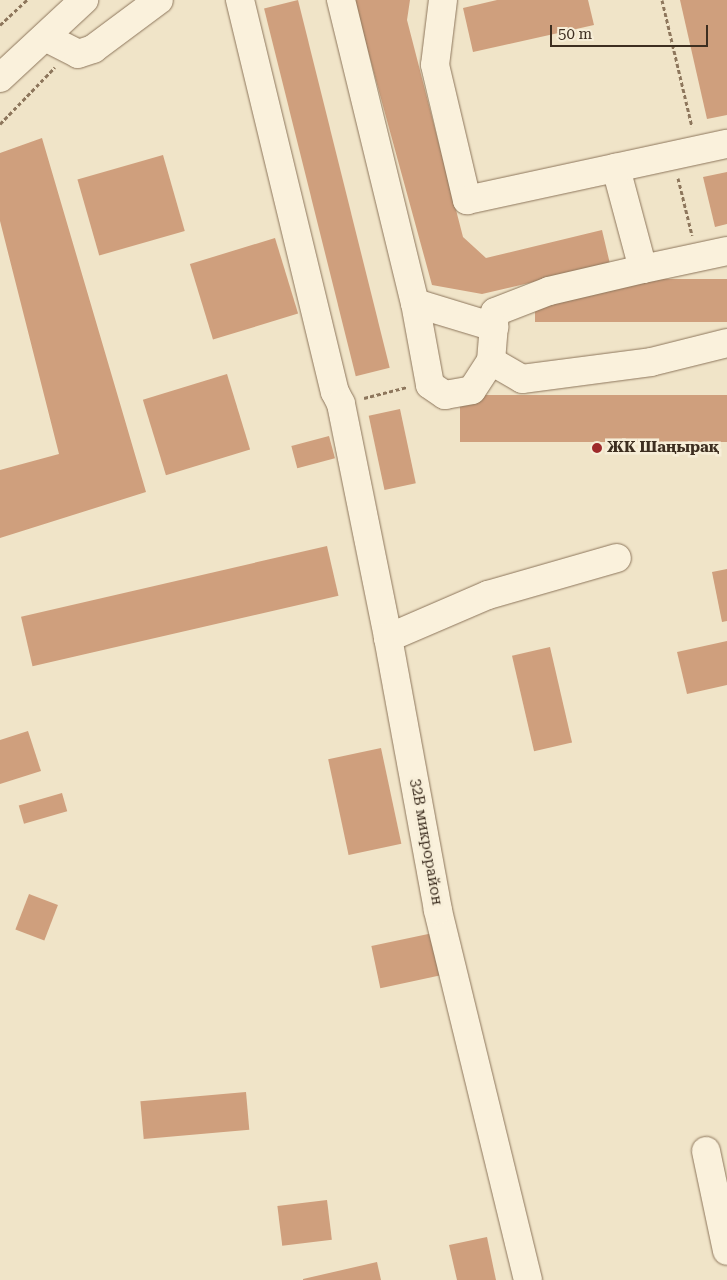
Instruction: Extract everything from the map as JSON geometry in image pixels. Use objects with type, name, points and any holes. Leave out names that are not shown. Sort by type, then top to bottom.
[{"type":"street","points":[[0,78],[84,0]]},
{"type":"street","points":[[45,37],[78,54],[93,49],[159,0]]},
{"type":"street","name":"32В микрорайон","points":[[240,0],[335,392],[342,404],[388,638],[438,910],[528,1280]]},
{"type":"street","points":[[341,0],[415,303],[430,385],[445,395],[472,390],[491,360],[495,312],[549,291],[727,251]]},
{"type":"street","points":[[443,0],[435,65],[467,200],[686,155],[727,144]]},
{"type":"street","points":[[616,168],[643,269]]},
{"type":"street","points":[[415,303],[494,327]]},
{"type":"street","points":[[491,360],[522,380],[651,362],[727,343]]},
{"type":"street","points":[[388,638],[488,595],[618,558]]},
{"type":"street","points":[[706,1151],[727,1251]]},
{"type":"path","points":[[0,25],[27,0]]},
{"type":"path","points":[[662,0],[686,155],[697,257]]},
{"type":"path","points":[[342,404],[429,381]]},
{"type":"building","points":[[298,0],[390,368],[356,376],[264,8]]},
{"type":"building","points":[[354,0],[410,0],[407,20],[463,237],[486,258],[602,230],[610,264],[482,294],[432,285]]},
{"type":"building","points":[[497,0],[588,0],[594,25],[473,52],[463,8]]},
{"type":"building","points":[[680,0],[727,0],[727,115],[707,119]]},
{"type":"building","points":[[42,138],[146,492],[0,538],[0,470],[59,454],[0,221],[0,153]]},
{"type":"building","points":[[163,155],[185,231],[99,255],[77,180]]},
{"type":"building","points":[[727,172],[727,224],[715,227],[703,177]]},
{"type":"building","points":[[275,238],[298,314],[213,340],[190,264]]},
{"type":"building","points":[[535,279],[727,279],[727,322],[535,322]]},
{"type":"building","points":[[227,374],[250,450],[166,475],[143,400]]},
{"type":"building","points":[[460,395],[727,395],[727,442],[460,442]]},
{"type":"building","points":[[400,409],[416,483],[385,490],[369,416]]},
{"type":"building","points":[[329,436],[335,458],[297,468],[291,446]]},
{"type":"building","points":[[327,546],[338,596],[33,666],[21,617]]},
{"type":"building","points":[[727,569],[727,621],[722,622],[712,572]]},
{"type":"building","points":[[727,641],[727,685],[687,694],[677,652]]},
{"type":"building","points":[[550,647],[572,742],[534,751],[512,656]]},
{"type":"building","points":[[28,731],[41,771],[0,784],[0,740]]},
{"type":"building","points":[[381,748],[401,844],[349,855],[328,759]]},
{"type":"building","points":[[62,793],[67,811],[24,824],[19,805]]},
{"type":"building","points":[[29,894],[58,905],[44,941],[15,929]]},
{"type":"building","points":[[433,933],[442,975],[380,988],[371,946]]},
{"type":"building","points":[[246,1092],[249,1130],[144,1139],[140,1101]]},
{"type":"building","points":[[327,1200],[332,1240],[282,1246],[277,1206]]},
{"type":"building","points":[[487,1237],[496,1280],[457,1280],[449,1245]]},
{"type":"building","points":[[377,1262],[381,1280],[303,1280],[303,1279]]},
{"type":"place","name":"ЖК Шаңырақ","points":[[597,448]]}]
